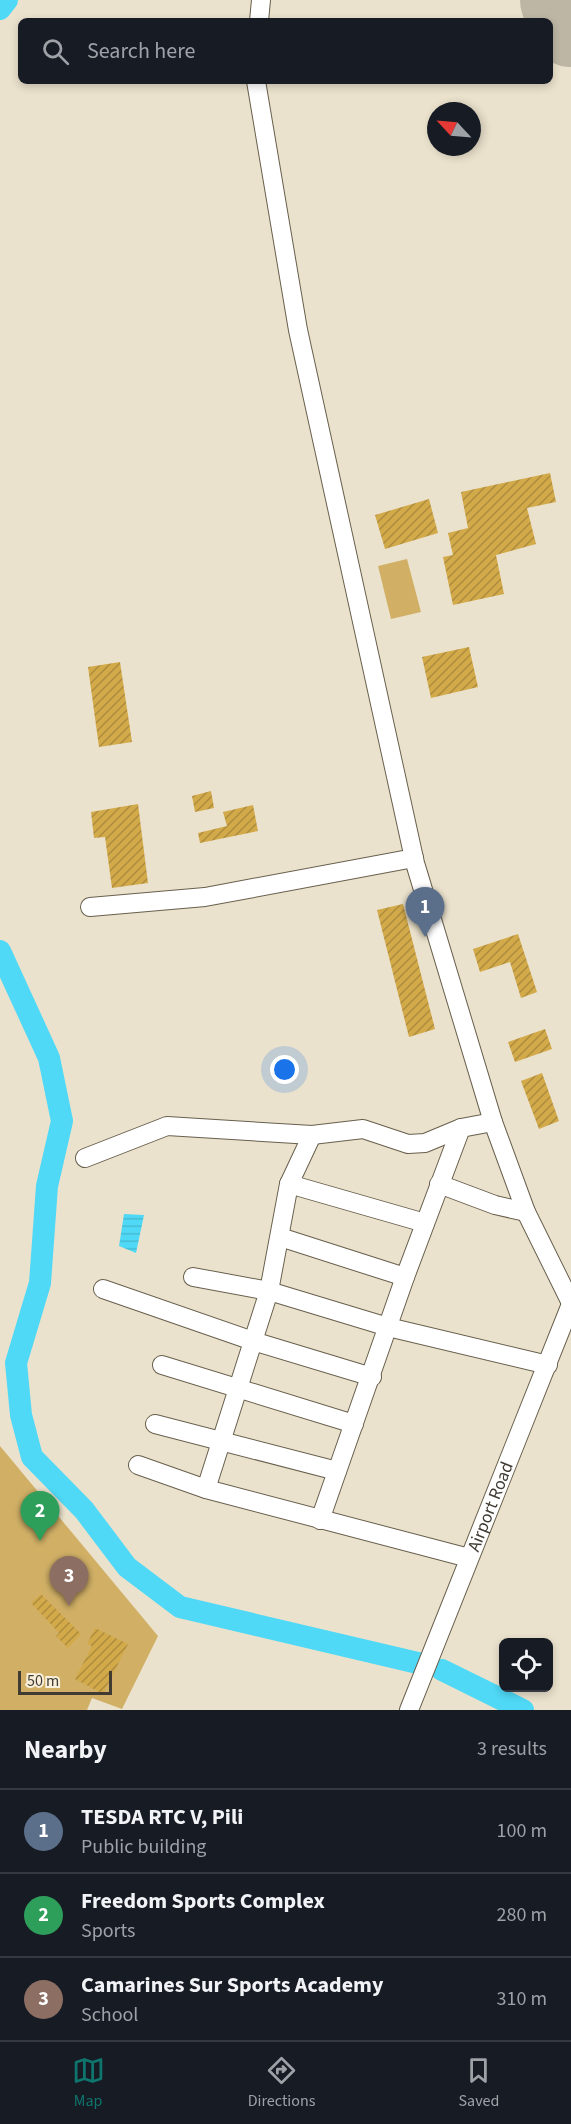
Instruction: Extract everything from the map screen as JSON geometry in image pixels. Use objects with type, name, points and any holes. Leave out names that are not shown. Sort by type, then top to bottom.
[{"type":"street","points":[[259,18],[261,0]]},
{"type":"street","points":[[257,84],[298,330],[414,858],[493,1122],[526,1212],[571,1304]]},
{"type":"street","points":[[90,907],[205,897],[414,858]]},
{"type":"street","points":[[85,1158],[167,1126],[312,1135],[363,1130],[408,1144],[425,1143],[461,1128],[493,1122]]},
{"type":"street","points":[[320,1520],[372,1377],[405,1277],[461,1128]]},
{"type":"street","points":[[206,1489],[269,1291],[290,1184],[312,1135]]},
{"type":"street","points":[[290,1184],[425,1223]]},
{"type":"street","points":[[439,1184],[495,1205],[526,1212]]},
{"type":"street","points":[[280,1237],[405,1277]]},
{"type":"street","points":[[193,1277],[269,1291],[388,1327],[548,1365]]},
{"type":"street","points":[[103,1289],[253,1341],[372,1377]]},
{"type":"street","name":"Airport Road","points":[[409,1710],[571,1304]]},
{"type":"street","points":[[162,1365],[354,1424]]},
{"type":"street","points":[[155,1424],[337,1471]]},
{"type":"street","points":[[138,1465],[206,1489],[469,1558]]},
{"type":"shaded area","points":[[407,559],[421,612],[391,619],[378,566]]},
{"type":"shaded area","points":[[0,1446],[158,1636],[122,1709],[92,1698],[87,1710],[0,1710]]},
{"type":"water","points":[[124,1214],[144,1215],[136,1253],[119,1246]]},
{"type":"building","points":[[550,473],[556,502],[527,508],[536,544],[496,555],[504,594],[453,605],[443,557],[453,555],[448,533],[468,528],[461,492]]},
{"type":"building","points":[[429,499],[438,533],[385,549],[375,515]]},
{"type":"building","points":[[469,647],[478,687],[431,698],[422,657]]},
{"type":"building","points":[[120,662],[132,742],[99,747],[88,667]]},
{"type":"building","points":[[211,791],[214,808],[195,812],[192,796]]},
{"type":"building","points":[[138,804],[148,883],[112,888],[105,837],[94,838],[91,812]]},
{"type":"building","points":[[253,805],[258,831],[200,843],[198,833],[227,826],[223,812]]},
{"type":"building","points":[[403,904],[435,1029],[409,1037],[377,910]]},
{"type":"building","points":[[518,934],[537,992],[521,998],[510,962],[480,972],[473,949]]},
{"type":"building","points":[[545,1029],[552,1049],[515,1062],[508,1042]]},
{"type":"building","points":[[542,1073],[559,1121],[539,1129],[521,1081]]},
{"type":"building","points":[[41,1594],[81,1634],[68,1648],[56,1636],[59,1633],[31,1603]]},
{"type":"building","points":[[95,1628],[128,1644],[103,1694],[75,1679],[92,1646],[87,1644]]},
{"type":"waterway","points":[[0,9],[7,0]]},
{"type":"waterway","points":[[0,951],[49,1058],[62,1121],[47,1186],[40,1283],[16,1363],[21,1415],[32,1457],[84,1510],[127,1567],[180,1607],[422,1664]]},
{"type":"waterway","points":[[432,1667],[442,1670]]},
{"type":"waterway","points":[[442,1670],[523,1710]]},
{"type":"runway","points":[[563,0],[571,24]]},
{"type":"place","name":"TESDA RTC V, Pili","points":[[425,937]]},
{"type":"place","name":"Freedom Sports Complex","points":[[40,1541]]},
{"type":"place","name":"Camarines Sur Sports Academy","points":[[69,1606]]}]
